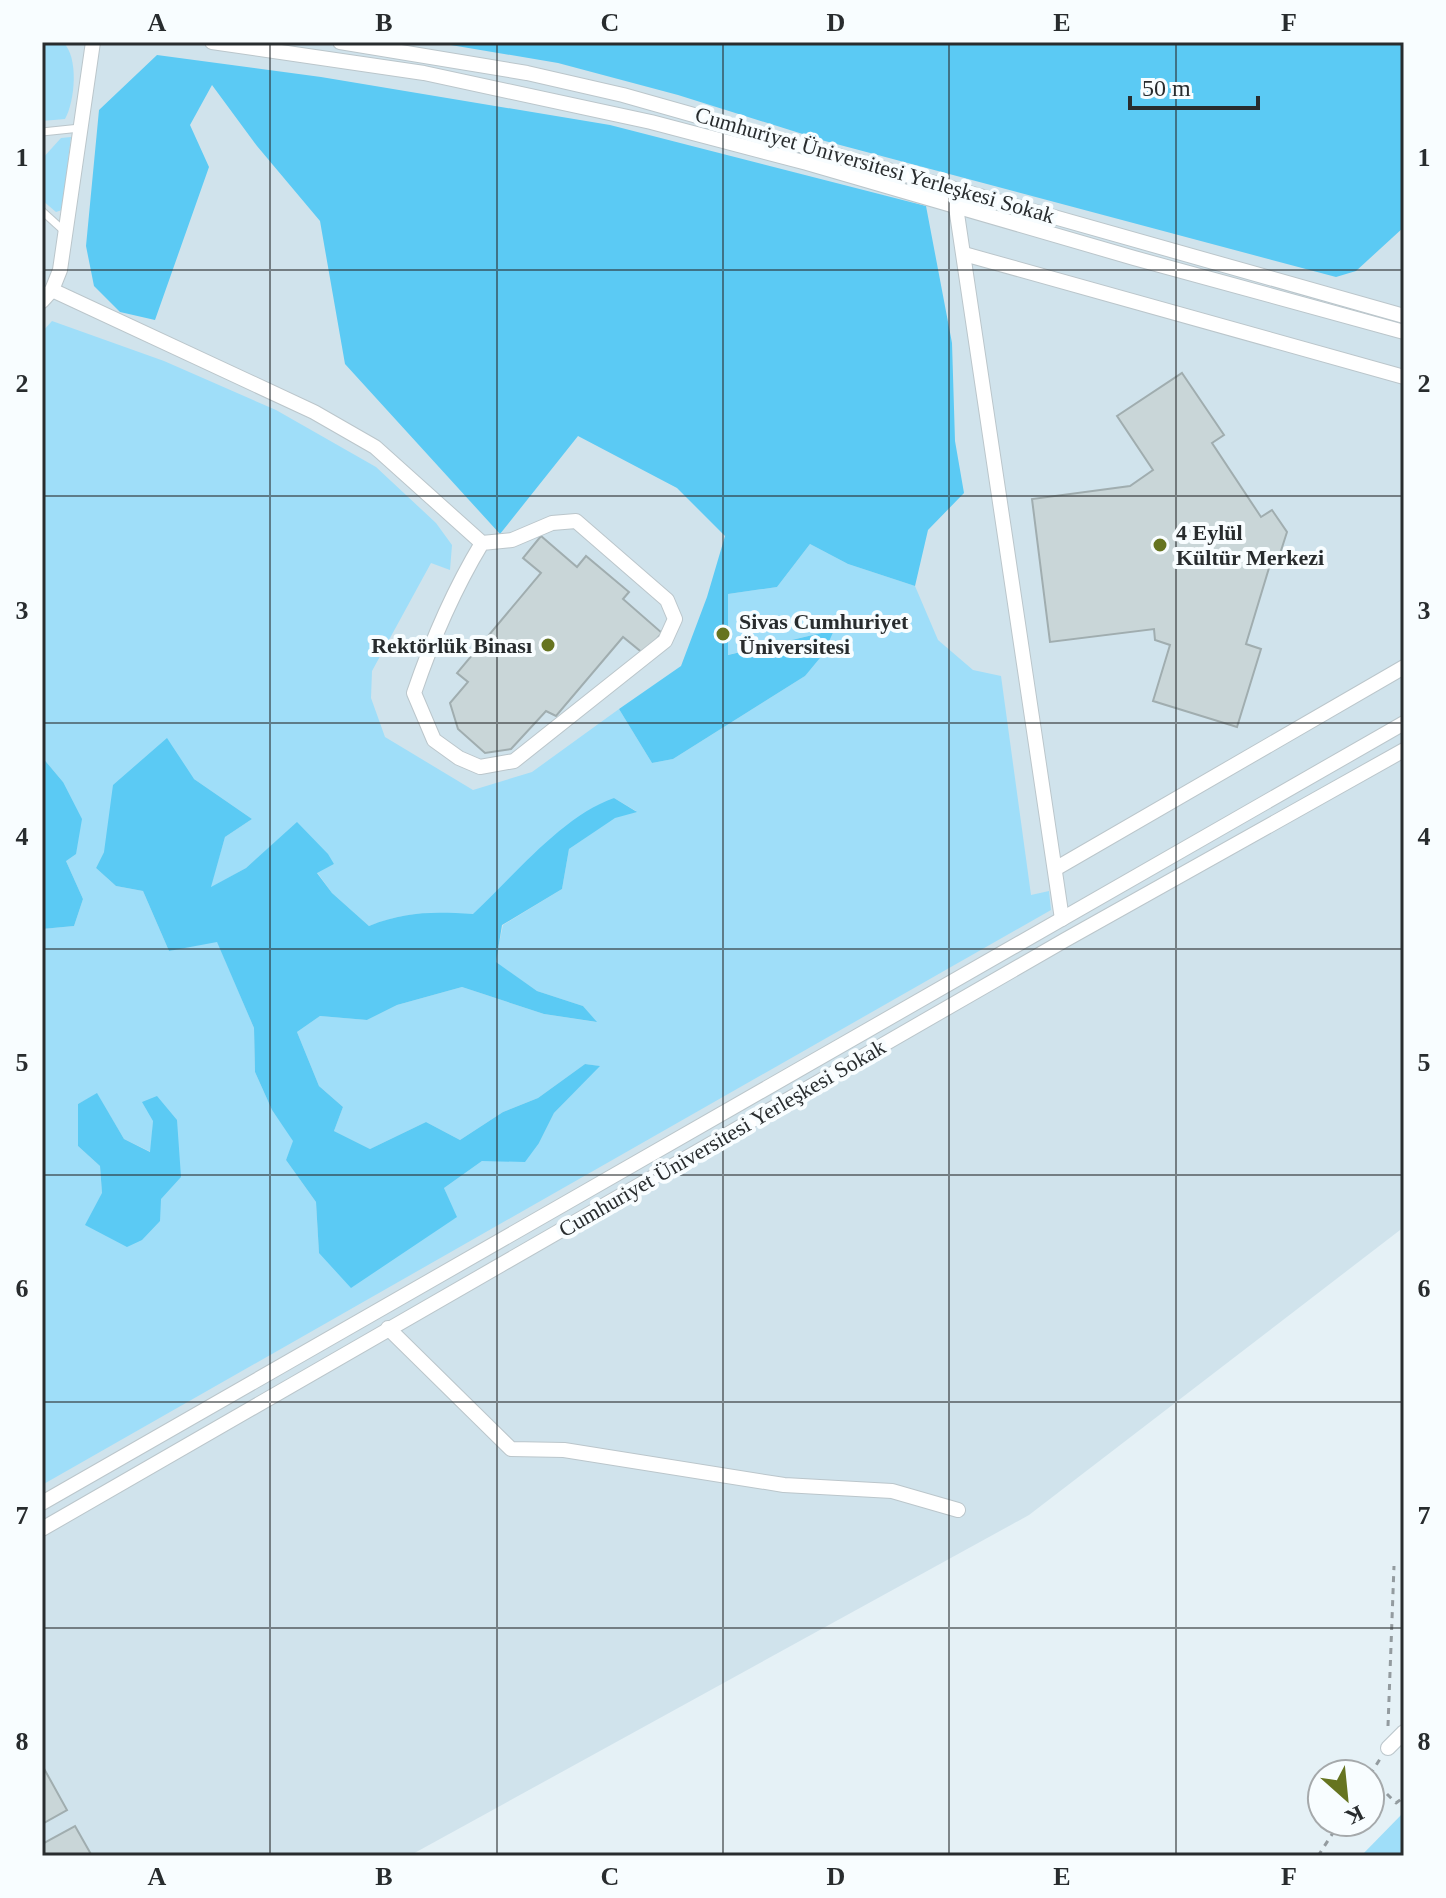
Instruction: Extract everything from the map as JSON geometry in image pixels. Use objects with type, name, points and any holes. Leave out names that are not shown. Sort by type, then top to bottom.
[{"type":"street","points":[[93,42],[67,233],[60,270],[47,295],[314,412],[375,447],[482,543],[512,540],[552,523],[576,521],[667,600],[675,619],[665,641],[514,761],[480,767],[459,758],[434,740],[414,693],[431,641],[461,577],[482,543]]},
{"type":"street","name":"Cumhuriyet Üniversitesi Yerleşkesi Sokak","points":[[212,42],[424,73],[557,101],[807,163],[1404,332]]},
{"type":"street","name":"Cumhuriyet Üniversitesi Yerleşkesi Sokak","points":[[340,42],[527,73],[623,95],[1404,316]]},
{"type":"street","name":"Cumhuriyet Üniversitesi Yerleşkesi Sokak","points":[[956,207],[1062,919]]},
{"type":"street","points":[[964,254],[1404,377]]},
{"type":"street","points":[[1055,869],[1404,667]]},
{"type":"street","name":"Cumhuriyet Üniversitesi Yerleşkesi Sokak","points":[[42,1503],[1404,723]]},
{"type":"street","name":"Cumhuriyet Üniversitesi Yerleşkesi Sokak","points":[[42,1529],[388,1328],[1404,750]]},
{"type":"street","points":[[388,1328],[511,1449],[564,1450],[784,1485],[892,1491],[958,1510]]},
{"type":"street","points":[[1388,1748],[1404,1732]]},
{"type":"lane","points":[[42,132],[82,128]]},
{"type":"lane","points":[[42,211],[67,233]]},
{"type":"path","points":[[1382,1758],[1388,1748],[1394,1566]]},
{"type":"path","points":[[1386,1793],[1396,1803],[1404,1797]]},
{"type":"path","points":[[1318,1856],[1330,1838]]},
{"type":"shaded area","name":"Sivas Cumhuriyet Üniversitesi","points":[[42,42],[1404,42],[1404,1227],[1029,1515],[409,1856],[42,1856]]},
{"type":"shaded area","points":[[42,42],[63,42],[71,58],[73,91],[65,119],[42,121]]},
{"type":"shaded area","points":[[433,42],[1404,42],[1404,227],[1356,271],[1336,277],[825,141],[678,95],[558,63]]},
{"type":"shaded area","points":[[157,55],[321,77],[610,125],[926,206],[952,343],[955,441],[964,493],[928,530],[915,586],[848,564],[810,544],[777,587],[728,594],[728,655],[834,630],[824,653],[805,676],[673,759],[652,763],[619,709],[681,666],[707,597],[725,536],[677,488],[578,436],[500,534],[345,364],[320,221],[257,146],[212,85],[190,125],[209,167],[155,320],[120,312],[94,286],[86,246],[99,110]]},
{"type":"shaded area","points":[[71,137],[62,210],[56,212],[42,200],[42,159],[61,138]]},
{"type":"shaded area","points":[[52,321],[164,361],[276,410],[376,467],[436,523],[452,545],[450,570],[431,563],[372,671],[371,698],[385,737],[473,790],[532,772],[619,709],[652,763],[673,759],[805,676],[834,630],[727,655],[728,594],[777,587],[810,544],[848,564],[915,586],[938,640],[973,670],[1001,676],[1031,895],[1049,891],[1051,910],[42,1485],[42,929],[74,926],[83,899],[66,861],[63,782],[42,757],[42,332]],"holes":[[[194,779],[252,819],[225,837],[210,888],[246,868],[297,823],[334,864],[317,872],[332,893],[369,926],[420,914],[473,915],[550,841],[614,798],[636,811],[615,817],[569,849],[562,889],[503,925],[495,962],[537,991],[583,1006],[596,1022],[544,1014],[462,987],[397,1005],[367,1020],[320,1016],[297,1032],[319,1086],[343,1107],[334,1131],[370,1149],[426,1122],[460,1140],[503,1112],[538,1098],[585,1064],[599,1066],[554,1113],[539,1143],[482,1161],[444,1188],[456,1218],[319,1253],[316,1202],[286,1160],[294,1141],[272,1110],[255,1072],[254,1028],[217,941],[169,951],[143,891],[116,886],[96,868],[104,852]],[[97,1094],[124,1139],[151,1152],[153,1121],[160,1221],[102,1193],[100,1166],[78,1146],[78,1104]]]},
{"type":"shaded area","points":[[167,738],[194,779],[252,819],[225,837],[211,887],[246,868],[297,822],[334,864],[317,873],[332,893],[369,926],[420,914],[473,914],[557,833],[595,807],[614,798],[637,812],[615,818],[569,849],[562,889],[502,925],[496,962],[537,991],[583,1006],[597,1022],[544,1014],[462,987],[397,1005],[367,1020],[320,1016],[297,1032],[319,1086],[343,1107],[334,1131],[370,1149],[426,1122],[460,1140],[503,1112],[538,1098],[585,1064],[600,1066],[554,1113],[525,1162],[482,1161],[444,1188],[457,1217],[351,1288],[319,1253],[316,1202],[286,1160],[293,1141],[272,1110],[255,1072],[254,1028],[217,942],[169,951],[143,891],[116,886],[96,868],[104,852],[113,785]]},
{"type":"shaded area","points":[[42,757],[63,782],[82,819],[76,854],[66,861],[83,899],[74,926],[42,929]]},
{"type":"shaded area","points":[[97,1093],[124,1139],[150,1152],[153,1121],[142,1102],[157,1096],[177,1120],[181,1177],[161,1199],[160,1221],[142,1240],[127,1247],[85,1225],[102,1193],[100,1166],[78,1146],[78,1104]]},
{"type":"shaded area","points":[[1404,1812],[1404,1856],[1361,1856],[1379,1838],[1386,1838],[1386,1830]]},
{"type":"building","name":"4 Eylül Kültür Merkezi","points":[[1182,373],[1224,435],[1212,443],[1261,517],[1272,510],[1287,532],[1278,560],[1272,558],[1246,644],[1261,649],[1237,727],[1153,701],[1170,645],[1155,640],[1154,629],[1050,642],[1032,499],[1130,486],[1153,470],[1117,416]]},
{"type":"building","name":"Rektörlük Binası","points":[[541,536],[577,567],[586,556],[629,592],[623,599],[662,633],[644,654],[623,637],[556,716],[546,711],[511,749],[485,753],[458,729],[450,703],[468,682],[457,673],[541,573],[523,558]]},
{"type":"building","points":[[42,1765],[67,1810],[42,1824]]},
{"type":"building","points":[[75,1826],[92,1856],[42,1856],[42,1844]]},
{"type":"place","name":"4 Eylül Kültür Merkezi","points":[[1160,545]]},
{"type":"place","name":"Sivas Cumhuriyet Üniversitesi","points":[[723,634]]},
{"type":"place","name":"Rektörlük Binası","points":[[548,645]]}]
